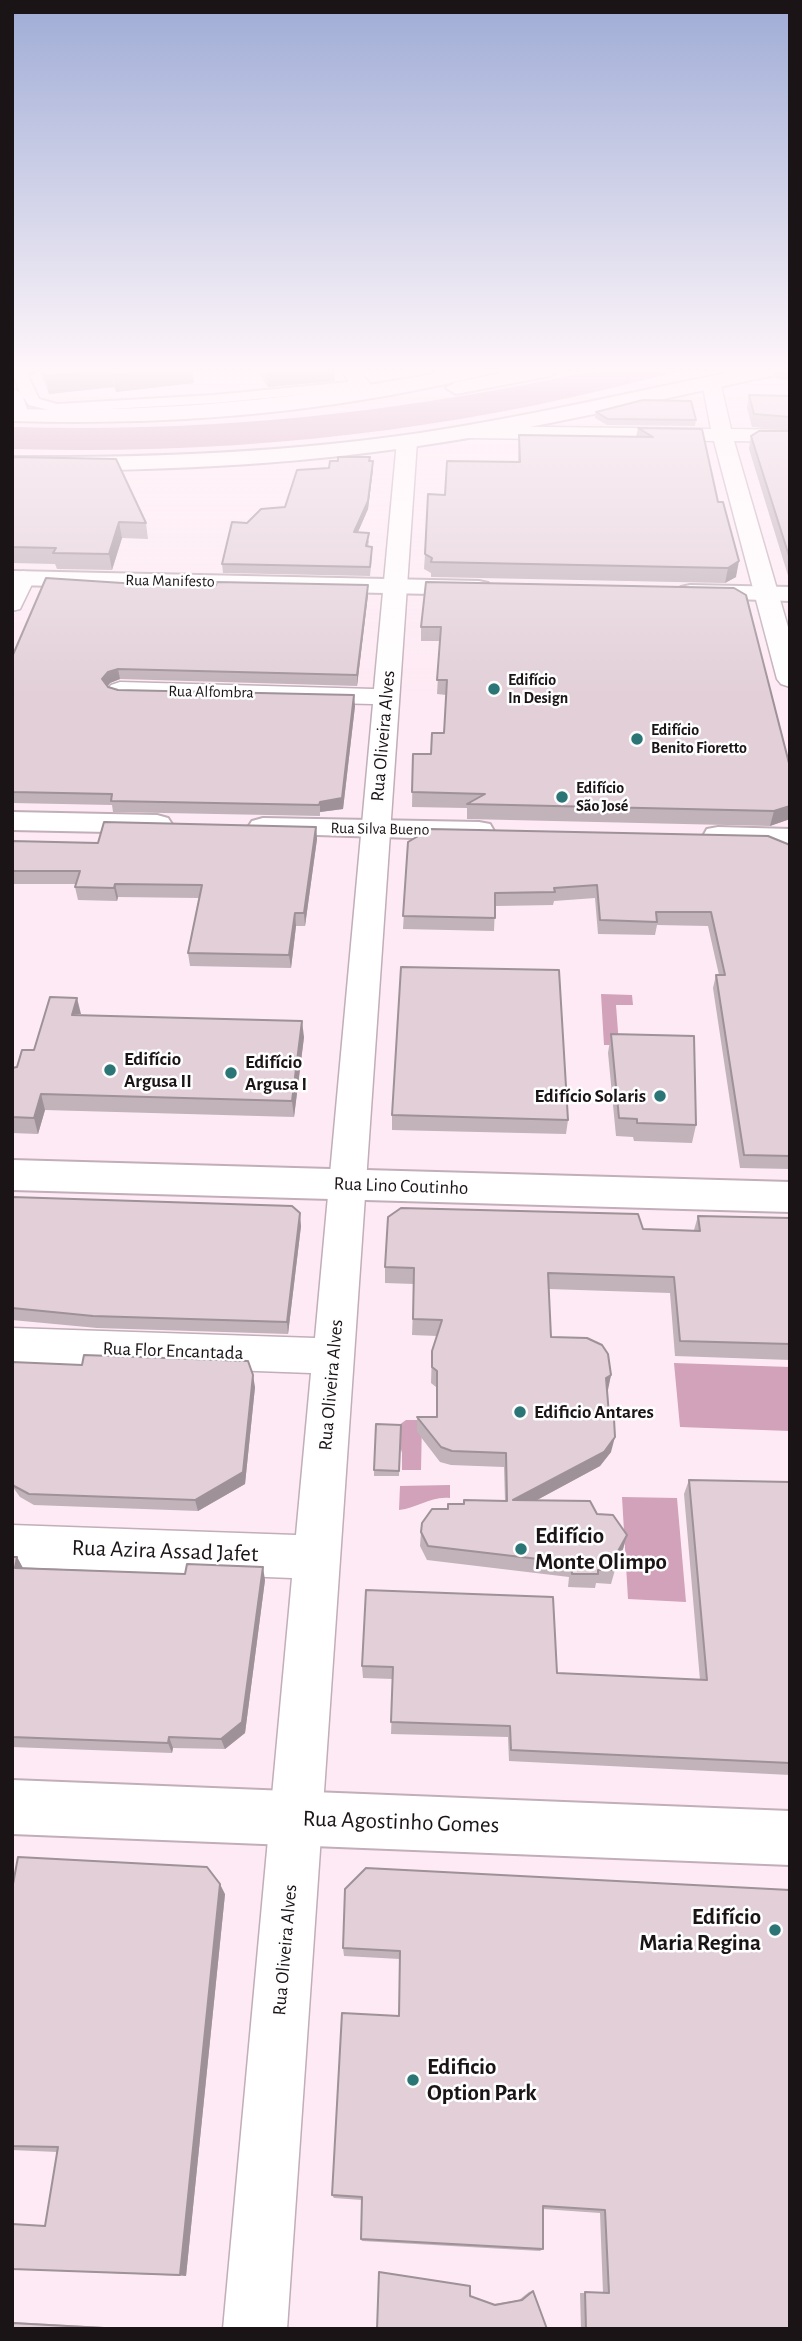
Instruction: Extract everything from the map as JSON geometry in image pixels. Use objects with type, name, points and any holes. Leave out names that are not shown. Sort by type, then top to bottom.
[{"type":"main road","name":"Rua Manifesto","points":[[18,578],[497,588]]},
{"type":"main road","points":[[665,591],[778,594]]},
{"type":"main road","points":[[12,821],[181,825]]},
{"type":"main road","name":"Rua Silva Bueno","points":[[235,826],[511,832]]},
{"type":"main road","points":[[691,836],[790,838]]},
{"type":"main road","name":"Rua Lino Coutinho","points":[[12,1175],[790,1197]]},
{"type":"main road","name":"Rua Agostinho Gomes","points":[[12,1807],[790,1838]]},
{"type":"street","name":"Rua Oliveira Alves","points":[[255,2329],[404,479]]},
{"type":"street","points":[[738,479],[778,594],[790,679]]},
{"type":"street","points":[[12,604],[18,578]]},
{"type":"street","name":"Rua Alfombra","points":[[120,690],[387,696]]},
{"type":"street","name":"Rua Flor Encantada","points":[[12,1345],[333,1356]]},
{"type":"street","name":"Rua Azira Assad Jafet","points":[[12,1546],[317,1557]]},
{"type":"shaded area","points":[[601,994],[632,995],[633,1005],[616,1005],[619,1045],[604,1045]]},
{"type":"shaded area","points":[[674,1363],[790,1367],[790,1431],[680,1427]]},
{"type":"shaded area","points":[[406,1420],[422,1420],[421,1470],[402,1470],[402,1453],[395,1428]]},
{"type":"shaded area","points":[[450,1485],[450,1498],[436,1499],[399,1510],[400,1486]]},
{"type":"shaded area","points":[[622,1497],[677,1498],[686,1602],[628,1599]]},
{"type":"building","points":[[12,479],[125,479],[146,523],[119,522],[109,554],[53,553],[56,548],[12,547]]},
{"type":"building","points":[[294,479],[371,479],[368,501],[354,532],[369,533],[366,546],[372,547],[370,567],[222,564],[232,522],[247,523],[261,509],[285,507]]},
{"type":"building","points":[[446,479],[713,479],[718,502],[723,502],[739,561],[728,568],[431,562],[432,558],[425,554],[428,494],[445,495]]},
{"type":"building","points":[[765,479],[790,479],[790,559]]},
{"type":"building","points":[[46,578],[153,585],[216,585],[217,582],[368,585],[357,675],[118,669],[108,672],[102,679],[108,687],[118,690],[354,695],[342,798],[320,802],[319,805],[111,801],[112,794],[12,792],[12,657]]},
{"type":"building","points":[[426,582],[734,588],[746,595],[790,767],[790,806],[774,811],[467,804],[485,794],[412,792],[413,754],[431,754],[432,733],[444,733],[447,680],[437,680],[441,627],[421,627]]},
{"type":"building","points":[[104,822],[316,827],[304,913],[295,913],[289,955],[188,953],[202,885],[115,884],[114,888],[75,887],[80,871],[12,871],[12,841],[98,843]]},
{"type":"building","points":[[430,829],[768,836],[790,845],[790,1156],[744,1155],[716,975],[725,975],[711,912],[656,912],[657,922],[600,920],[597,885],[554,888],[555,892],[495,893],[495,918],[403,916],[408,842]]},
{"type":"building","points":[[401,967],[559,970],[568,1120],[392,1115]]},
{"type":"building","points":[[50,997],[77,998],[72,1015],[302,1021],[292,1101],[41,1094],[34,1118],[12,1117],[12,1068],[17,1067],[22,1050],[34,1050]]},
{"type":"building","name":"Edifício Solaris","points":[[611,1034],[694,1036],[696,1125],[637,1123],[637,1119],[619,1118]]},
{"type":"building","points":[[12,1197],[292,1206],[300,1213],[287,1322],[93,1316],[12,1308]]},
{"type":"building","points":[[401,1208],[638,1214],[643,1229],[700,1231],[698,1216],[790,1218],[790,1344],[680,1341],[674,1277],[548,1273],[551,1337],[587,1338],[602,1345],[608,1354],[611,1375],[606,1378],[609,1415],[614,1419],[615,1437],[604,1452],[513,1500],[590,1501],[597,1514],[613,1515],[627,1535],[617,1553],[613,1553],[615,1570],[598,1570],[598,1574],[572,1574],[572,1563],[428,1546],[421,1532],[422,1523],[432,1509],[448,1509],[448,1504],[464,1504],[464,1500],[507,1501],[506,1453],[452,1451],[441,1447],[417,1417],[437,1417],[437,1371],[432,1367],[432,1351],[442,1320],[413,1319],[414,1268],[385,1267],[388,1217]]},
{"type":"building","points":[[84,1355],[248,1361],[253,1375],[243,1472],[195,1500],[29,1494],[14,1486],[12,1362],[82,1365]]},
{"type":"building","points":[[376,1424],[401,1425],[399,1471],[374,1470]]},
{"type":"building","points":[[689,1480],[790,1482],[790,1763],[511,1750],[510,1726],[391,1722],[393,1667],[362,1666],[366,1590],[553,1597],[557,1673],[707,1680]]},
{"type":"building","points":[[12,1557],[17,1557],[15,1568],[185,1574],[187,1564],[263,1567],[242,1722],[221,1739],[169,1737],[168,1743],[12,1737]]},
{"type":"building","points":[[18,1857],[207,1867],[220,1884],[180,2275],[12,2269],[12,2224],[45,2226],[58,2147],[12,2146],[12,1884]]},
{"type":"building","points":[[366,1868],[790,1890],[790,2329],[586,2329],[585,2292],[609,2293],[605,2210],[543,2206],[543,2249],[361,2239],[362,2197],[332,2195],[342,2013],[399,2016],[400,1951],[343,1948],[345,1889]]},
{"type":"building","points":[[379,2272],[470,2286],[470,2296],[495,2305],[522,2300],[533,2291],[547,2329],[377,2329]]},
{"type":"building","points":[[12,2323],[122,2329],[12,2329]]},
{"type":"place","name":"Edifício In Design","points":[[494,689]]},
{"type":"place","name":"Edifício Benito Fioretto","points":[[637,739]]},
{"type":"place","name":"Edifício São José","points":[[562,797]]},
{"type":"place","name":"Edifício Argusa II","points":[[110,1070]]},
{"type":"place","name":"Edifício Argusa I","points":[[231,1073]]},
{"type":"place","name":"Edifício Solaris","points":[[660,1096]]},
{"type":"place","name":"Edificio Antares","points":[[520,1412]]},
{"type":"place","name":"Edifício Monte Olimpo","points":[[521,1549]]},
{"type":"place","name":"Edifício Maria Regina","points":[[775,1930]]},
{"type":"place","name":"Edificio Option Park","points":[[413,2080]]}]
